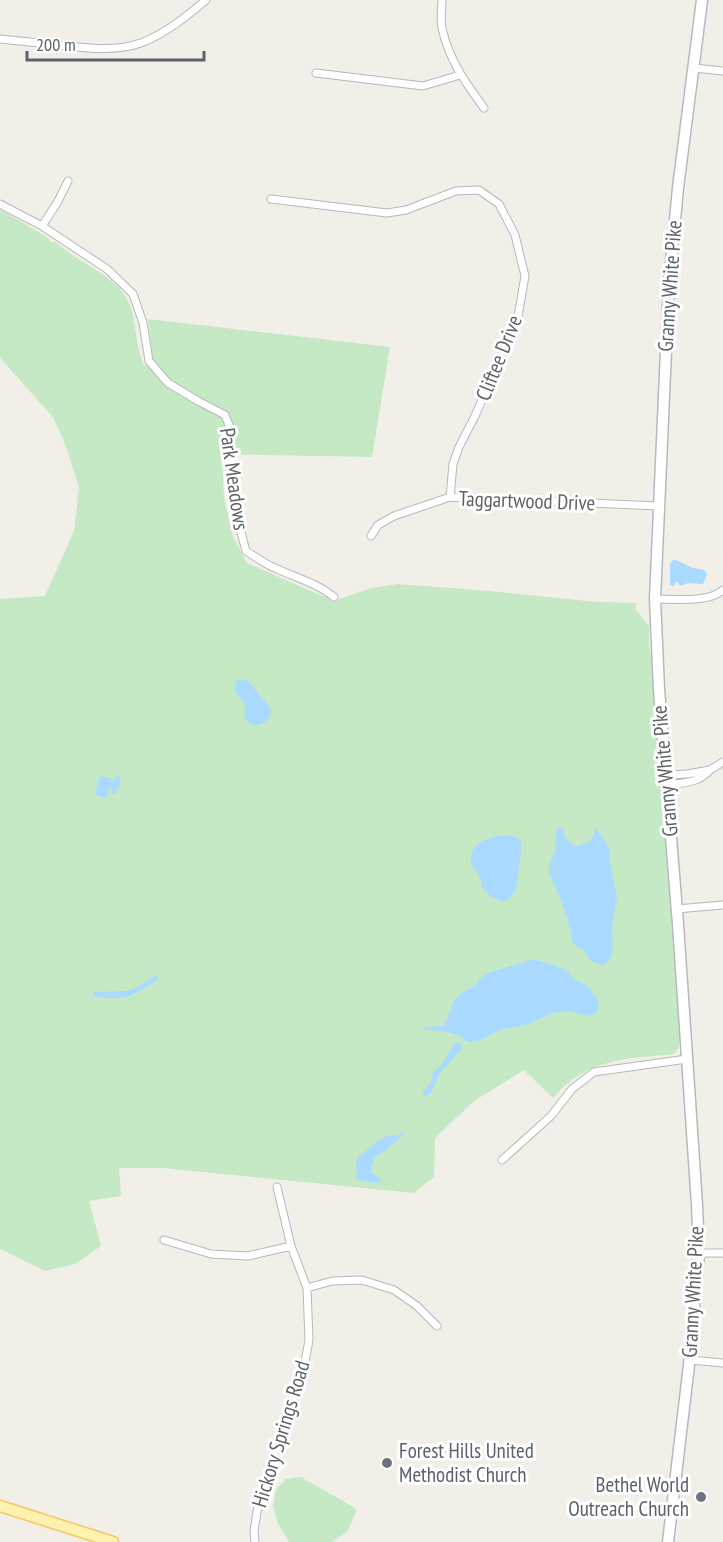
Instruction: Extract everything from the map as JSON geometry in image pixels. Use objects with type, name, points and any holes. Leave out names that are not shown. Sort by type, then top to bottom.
[{"type":"main road","name":"Granny White Pike","points":[[668,1542],[690,1360],[699,1252],[698,1205],[659,689],[655,599],[669,283],[678,188],[702,0]]},
{"type":"main road","points":[[0,1506],[113,1542]]},
{"type":"street","points":[[0,39],[95,49],[129,46],[161,34],[206,0]]},
{"type":"street","points":[[442,0],[442,27],[460,75],[484,108]]},
{"type":"street","points":[[694,68],[723,71]]},
{"type":"street","points":[[316,73],[423,87],[460,75]]},
{"type":"street","points":[[42,226],[68,181]]},
{"type":"street","name":"Cliftee Drive","points":[[271,199],[387,213],[406,210],[456,191],[479,190],[499,204],[515,235],[525,276],[518,316],[453,464],[450,497]]},
{"type":"street","name":"Park Meadows","points":[[0,204],[42,226],[107,269],[133,294],[143,323],[149,361],[168,383],[225,415],[229,425],[230,470],[235,510],[246,551],[271,567],[310,583],[334,597]]},
{"type":"street","name":"Taggartwood Drive","points":[[371,536],[378,525],[394,516],[450,497],[659,507]]},
{"type":"street","points":[[655,599],[704,598],[717,595],[723,590]]},
{"type":"street","points":[[667,780],[710,770],[723,762]]},
{"type":"street","points":[[676,909],[723,905]]},
{"type":"street","points":[[502,1160],[551,1116],[572,1089],[594,1072],[687,1059]]},
{"type":"street","name":"Hickory Springs Road","points":[[255,1542],[254,1531],[258,1506],[286,1414],[302,1378],[309,1340],[307,1288],[291,1246],[277,1187]]},
{"type":"street","points":[[164,1240],[211,1254],[248,1256],[291,1246]]},
{"type":"street","points":[[699,1252],[723,1253]]},
{"type":"street","points":[[307,1288],[332,1281],[362,1280],[394,1290],[417,1306],[437,1326]]},
{"type":"street","points":[[690,1360],[723,1364]]},
{"type":"green space","points":[[0,209],[55,242],[104,275],[119,288],[130,305],[144,366],[153,360],[148,319],[390,347],[372,457],[222,454],[224,498],[233,537],[247,563],[320,595],[337,600],[371,588],[398,584],[597,602],[636,603],[636,610],[649,626],[654,679],[681,1034],[678,1049],[674,1054],[624,1060],[594,1068],[566,1085],[553,1098],[524,1070],[474,1101],[435,1138],[434,1177],[414,1193],[163,1168],[119,1168],[121,1196],[89,1201],[101,1246],[75,1264],[45,1271],[0,1249],[0,599],[45,596],[74,531],[79,487],[64,441],[53,417],[0,358]]},
{"type":"green space","points":[[301,1477],[355,1508],[356,1512],[347,1532],[332,1542],[289,1542],[278,1524],[273,1507],[276,1489],[286,1479]]},
{"type":"water","points":[[676,560],[693,568],[704,570],[707,574],[703,584],[688,583],[680,586],[676,582],[674,586],[670,585],[670,564]]},
{"type":"water","points":[[242,679],[248,681],[271,709],[270,717],[264,723],[257,725],[247,721],[244,702],[236,691],[236,681]]},
{"type":"water","points":[[100,776],[112,779],[111,784],[116,776],[120,777],[121,780],[115,794],[111,793],[110,788],[106,798],[95,795]]},
{"type":"water","points":[[559,827],[564,828],[564,836],[573,845],[578,846],[591,841],[596,828],[609,847],[617,897],[612,927],[613,948],[609,961],[604,965],[590,960],[583,950],[573,943],[561,900],[550,876],[549,866],[555,851],[555,840]]},
{"type":"water","points":[[509,835],[518,838],[521,842],[521,851],[516,890],[510,898],[503,902],[489,895],[483,888],[481,879],[471,862],[471,855],[477,844],[489,838]]},
{"type":"water","points":[[531,960],[565,969],[575,980],[587,985],[598,1000],[597,1012],[588,1016],[570,1011],[552,1013],[529,1024],[499,1030],[479,1041],[468,1042],[452,1033],[424,1030],[424,1027],[444,1026],[454,1001],[488,973]]},
{"type":"water","points":[[157,974],[157,980],[144,989],[125,997],[95,997],[94,992],[127,991],[138,987]]},
{"type":"water","points":[[458,1042],[462,1044],[462,1049],[439,1074],[427,1097],[422,1094],[430,1084],[433,1073],[445,1060],[454,1044]]},
{"type":"water","points":[[404,1133],[401,1137],[375,1157],[371,1170],[380,1178],[380,1182],[355,1179],[356,1162],[361,1153],[383,1138]]},
{"type":"place","name":"Forest Hills United Methodist Church","points":[[387,1463]]},
{"type":"place","name":"Bethel World Outreach Church","points":[[701,1497]]}]
